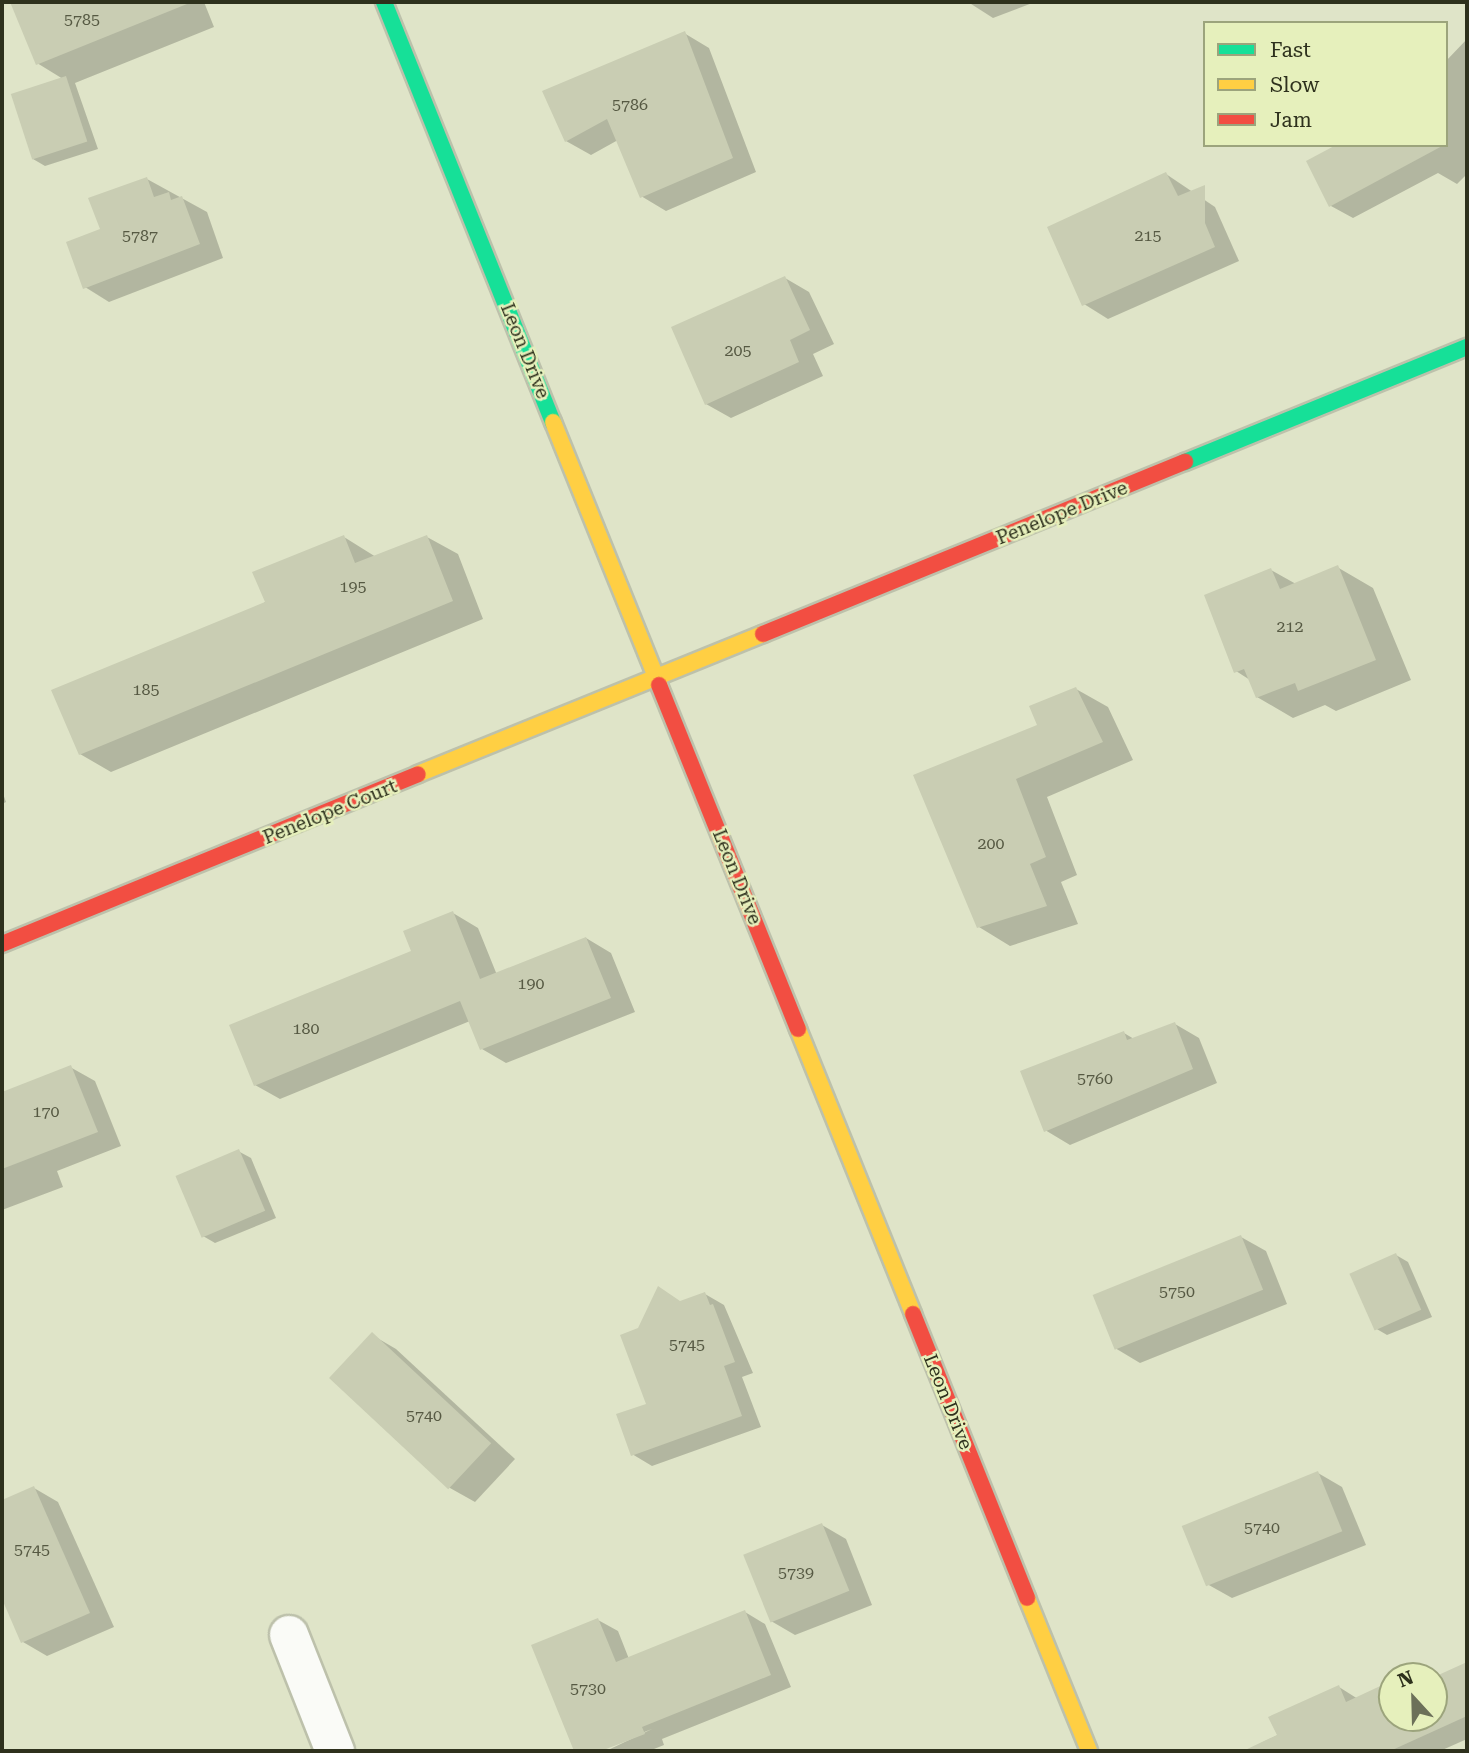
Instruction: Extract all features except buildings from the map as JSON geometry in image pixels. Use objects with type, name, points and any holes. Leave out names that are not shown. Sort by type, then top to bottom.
[{"type":"street","name":"Leon Drive","points":[[384,2],[1089,1751]]},
{"type":"street","name":"Penelope Drive","points":[[657,680],[1467,347]]},
{"type":"street","name":"Penelope Court","points":[[2,944],[657,680]]},
{"type":"street","points":[[289,1635],[335,1751]]},
{"type":"traffic: fast","points":[[384,2],[553,422]]},
{"type":"traffic: fast","points":[[1185,462],[1467,347]]},
{"type":"traffic: slow","points":[[553,422],[659,685]]},
{"type":"traffic: slow","points":[[418,774],[763,634]]},
{"type":"traffic: slow","points":[[798,1029],[913,1314]]},
{"type":"traffic: slow","points":[[1027,1598],[1089,1751]]},
{"type":"traffic: jam","points":[[763,634],[1185,462]]},
{"type":"traffic: jam","points":[[659,685],[798,1029]]},
{"type":"traffic: jam","points":[[2,944],[418,774]]},
{"type":"traffic: jam","points":[[913,1314],[1027,1598]]}]
